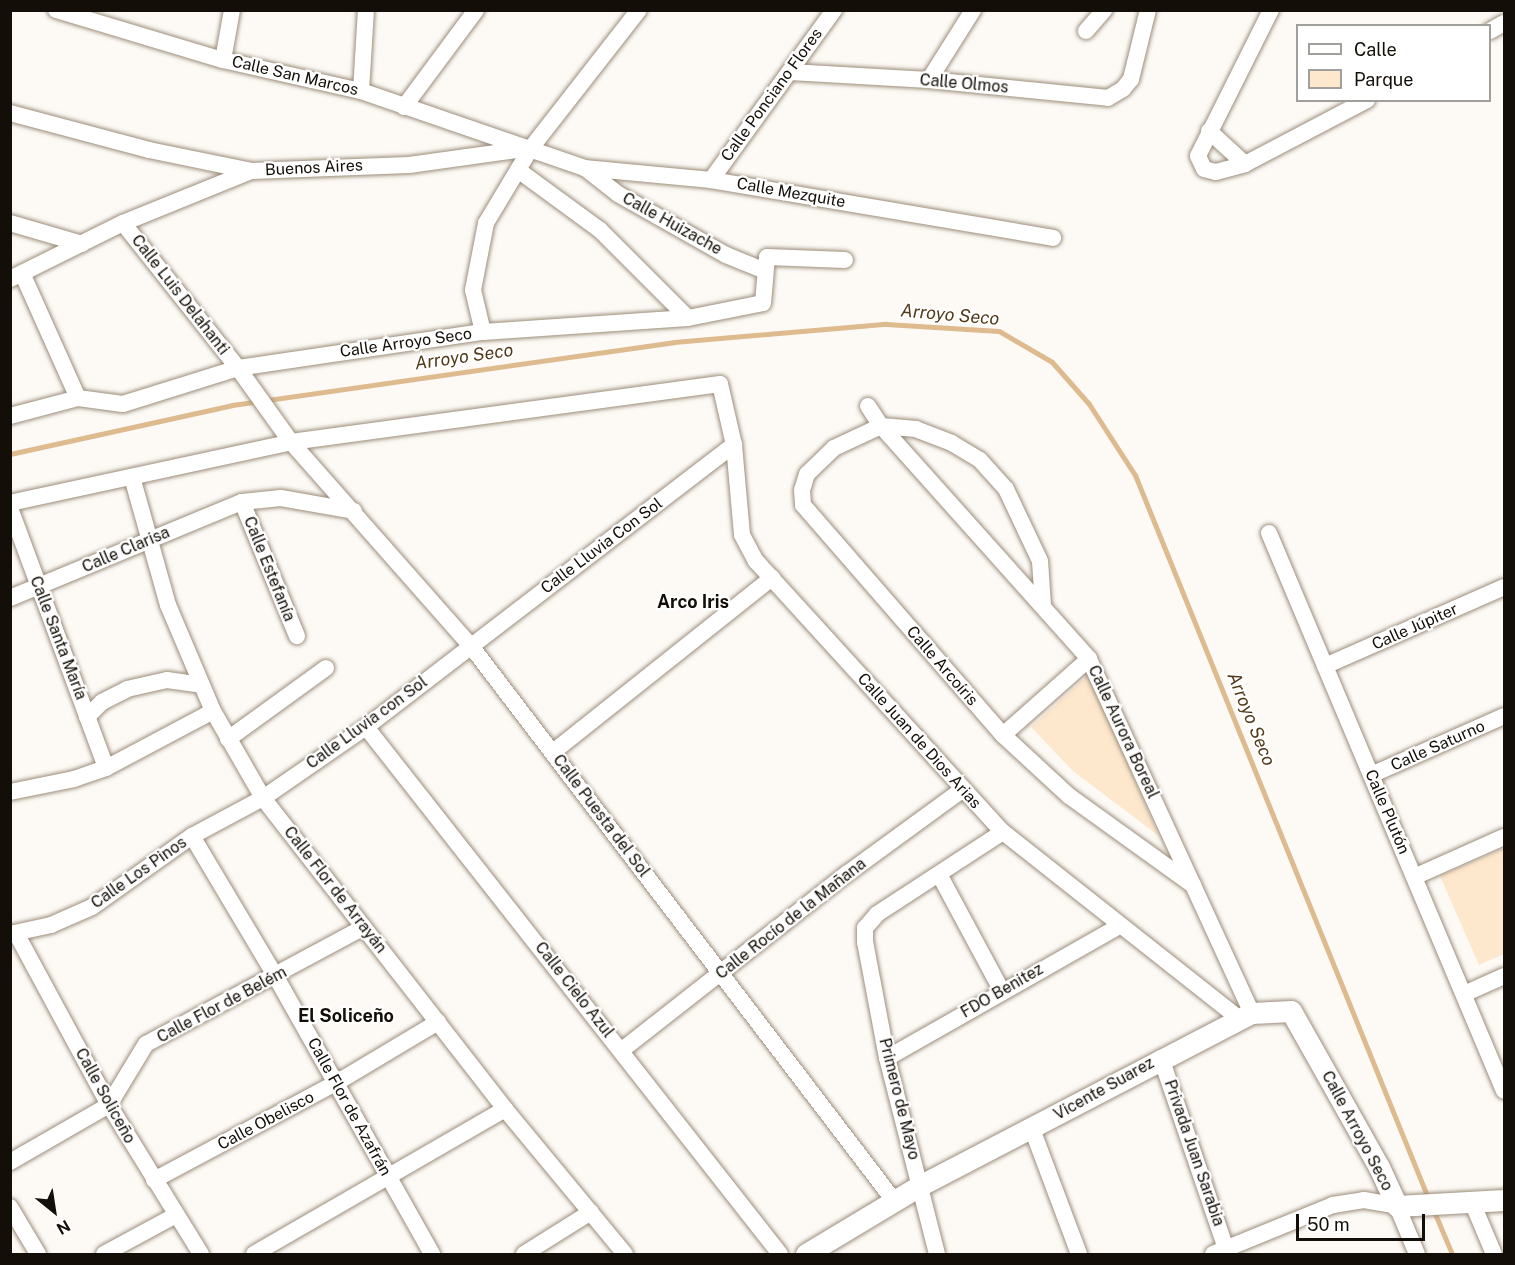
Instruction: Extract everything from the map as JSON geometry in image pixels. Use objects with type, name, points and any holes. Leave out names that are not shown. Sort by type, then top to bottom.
[{"type":"street","name":"Calle San Marcos","points":[[56,10],[110,17],[223,60],[362,91],[531,148]]},
{"type":"street","points":[[223,60],[232,10]]},
{"type":"street","points":[[362,91],[366,10]]},
{"type":"street","points":[[404,107],[476,10]]},
{"type":"street","points":[[483,332],[473,290],[486,223],[531,148],[639,10]]},
{"type":"street","name":"Calle Ponciano Flores","points":[[711,180],[834,10]]},
{"type":"street","points":[[929,80],[973,10]]},
{"type":"street","points":[[1086,31],[1104,10]]},
{"type":"street","name":"Calle Olmos","points":[[790,72],[929,80],[1108,98],[1123,89],[1131,79],[1148,10]]},
{"type":"street","points":[[1283,10],[1269,14],[1209,131],[1198,156],[1204,169],[1216,172],[1245,164],[1363,102]]},
{"type":"street","points":[[1491,31],[1504,23]]},
{"type":"street","points":[[10,113],[149,150],[251,171]]},
{"type":"street","points":[[1209,131],[1245,164]]},
{"type":"street","name":"Calle Mezquite","points":[[531,148],[584,168],[711,180],[1053,238]]},
{"type":"street","name":"Buenos Aires","points":[[16,276],[123,223],[251,171],[409,165],[531,148]]},
{"type":"street","name":"Calle Huizache","points":[[584,168],[618,194],[726,255],[766,264]]},
{"type":"street","points":[[518,170],[600,230],[688,318]]},
{"type":"street","name":"Calle Luis Delahanti","points":[[123,223],[250,384]]},
{"type":"street","points":[[10,224],[82,244]]},
{"type":"street","points":[[766,264],[845,260]]},
{"type":"street","name":"Calle Arroyo Seco","points":[[10,416],[78,398],[123,404],[238,368],[483,332],[688,318],[763,303],[766,264]]},
{"type":"street","points":[[16,276],[78,398]]},
{"type":"street","name":"Calle Puesta del Sol","points":[[250,384],[286,436],[471,646],[553,752],[719,976],[895,1202]]},
{"type":"street","name":"Calle Juan de Dios Arias","points":[[286,436],[720,384],[734,445],[742,535],[756,561],[1003,832],[1119,926],[1246,1016]]},
{"type":"street","name":"Calle Aurora Boreal","points":[[868,406],[881,426],[1089,659],[1193,885],[1246,1016]]},
{"type":"street","points":[[881,426],[916,429],[952,443],[980,460],[1006,489],[1030,534],[1040,561],[1043,606]]},
{"type":"street","name":"Calle Arcoíris","points":[[881,426],[834,448],[807,474],[802,490],[803,505],[1003,735],[1069,796],[1193,885]]},
{"type":"street","points":[[10,503],[132,477],[286,436]]},
{"type":"street","name":"Calle Lluvia Con Sol","points":[[471,646],[734,445]]},
{"type":"street","name":"Calle Flor de Arrayán","points":[[132,477],[147,541],[168,605],[213,711],[263,798],[505,1109],[625,1254]]},
{"type":"street","name":"Calle Clarisa","points":[[10,598],[242,502],[281,498],[354,511]]},
{"type":"street","name":"Calle Estefanía","points":[[242,502],[297,636]]},
{"type":"street","name":"Calle Santa María","points":[[10,508],[106,768]]},
{"type":"street","name":"Calle Plutón","points":[[1269,532],[1504,1090]]},
{"type":"street","points":[[553,752],[772,578]]},
{"type":"street","name":"Calle Júpiter","points":[[1325,666],[1504,587]]},
{"type":"street","name":"Calle Lluvia con Sol","points":[[263,798],[366,727],[471,646]]},
{"type":"street","points":[[1003,735],[1089,659]]},
{"type":"street","points":[[228,739],[326,668]]},
{"type":"street","points":[[87,717],[102,702],[127,689],[167,681],[202,685]]},
{"type":"street","points":[[10,792],[74,779],[106,768],[213,711]]},
{"type":"street","name":"Calle Saturno","points":[[1371,775],[1504,716]]},
{"type":"street","name":"Calle Cielo Azul","points":[[366,727],[780,1254]]},
{"type":"street","name":"Calle Rocío de la Mañana","points":[[622,1050],[848,873],[963,790]]},
{"type":"street","name":"Calle Los Pinos","points":[[13,934],[51,926],[92,907],[192,836],[263,798]]},
{"type":"street","points":[[1002,991],[940,876],[1003,832]]},
{"type":"street","name":"Calle Flor de Azafrán","points":[[192,836],[276,977],[432,1254]]},
{"type":"street","points":[[1414,877],[1504,837]]},
{"type":"street","name":"Primero de Mayo","points":[[937,1254],[887,1058],[865,942],[866,928],[877,914],[940,876]]},
{"type":"street","name":"FDO Benitez","points":[[887,1058],[1119,926]]},
{"type":"street","name":"Calle Flor de Belém","points":[[10,1162],[109,1105],[146,1044],[276,977],[364,927]]},
{"type":"street","name":"Calle Soliceño","points":[[13,934],[109,1105],[201,1254]]},
{"type":"street","points":[[1464,994],[1504,976]]},
{"type":"street","name":"Calle Arroyo Seco","points":[[1292,1011],[1403,1206],[1417,1254]]},
{"type":"street","name":"Vicente Suarez","points":[[806,1254],[921,1185],[1032,1129],[1161,1058],[1246,1016],[1292,1011]]},
{"type":"street","name":"Calle Obelisco","points":[[154,1180],[336,1083],[438,1022]]},
{"type":"street","name":"Privada Juan Sarabia","points":[[1161,1058],[1220,1252]]},
{"type":"street","points":[[254,1254],[505,1109]]},
{"type":"street","points":[[1032,1129],[1079,1254]]},
{"type":"street","points":[[1220,1252],[1334,1205],[1364,1200],[1403,1206],[1448,1201],[1504,1200]]},
{"type":"street","points":[[1472,1202],[1494,1254]]},
{"type":"street","points":[[10,1207],[38,1254]]},
{"type":"street","points":[[524,1254],[591,1212]]},
{"type":"street","points":[[104,1254],[176,1215]]},
{"type":"green space","points":[[1089,674],[1159,836],[1073,771],[1031,727]]},
{"type":"green space","points":[[1504,848],[1504,954],[1479,965],[1440,876]]},
{"type":"waterway","name":"Arroyo Seco","points":[[10,454],[232,405],[674,342],[886,324],[999,331],[1052,362],[1089,404],[1135,475],[1428,1198]]},
{"type":"waterway","name":"Arroyo Seco","points":[[1433,1209],[1452,1254]]},
{"type":"district","name":"Arco Iris","points":[[693,602]]},
{"type":"district","name":"El Soliceño","points":[[346,1016]]}]
